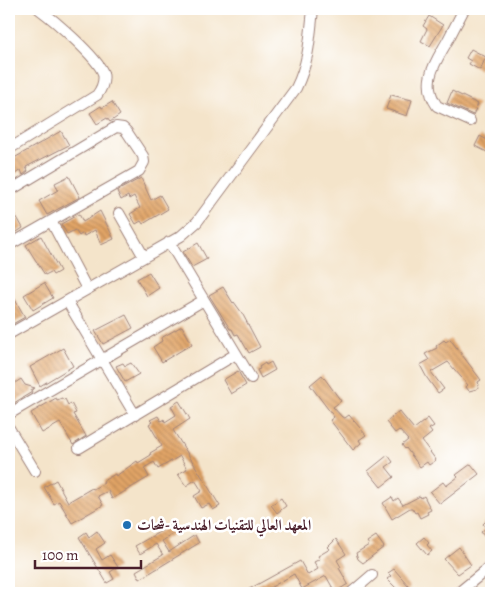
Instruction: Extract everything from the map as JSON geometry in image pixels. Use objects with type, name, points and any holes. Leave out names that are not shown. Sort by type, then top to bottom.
[{"type":"street","points":[[9,149],[97,94],[103,84],[101,68],[90,55],[39,9]]},
{"type":"street","points":[[9,334],[187,232],[202,217],[296,88],[302,77],[309,52],[312,9]]},
{"type":"street","points":[[464,9],[435,61],[430,74],[430,82],[434,102],[437,106],[470,122]]},
{"type":"street","points":[[9,191],[114,128],[120,127],[125,130],[144,162],[142,168],[9,245]]},
{"type":"street","points":[[119,213],[144,257]]},
{"type":"street","points":[[51,221],[87,289]]},
{"type":"street","points":[[169,242],[251,378]]},
{"type":"street","points":[[9,414],[204,300]]},
{"type":"street","points":[[67,301],[135,415]]},
{"type":"street","points":[[79,448],[236,354]]},
{"type":"street","points":[[9,428],[35,471]]},
{"type":"street","points":[[458,593],[491,566]]},
{"type":"street","points":[[351,593],[372,575]]},
{"type":"building","points":[[429,16],[443,25],[430,46],[421,41],[427,29],[423,26]]},
{"type":"building","points":[[471,49],[486,57],[480,70],[469,64],[471,61],[466,58]]},
{"type":"building","points":[[452,91],[478,104],[473,115],[447,103]]},
{"type":"building","points":[[391,95],[412,100],[407,116],[386,109]]},
{"type":"building","points":[[112,102],[120,115],[110,122],[107,118],[97,124],[90,113]]},
{"type":"building","points":[[61,131],[69,145],[26,167],[28,171],[23,175],[21,170],[9,178],[9,161]]},
{"type":"building","points":[[480,136],[491,142],[487,152],[475,146]]},
{"type":"building","points":[[69,176],[80,197],[47,215],[39,201],[58,190],[55,183]]},
{"type":"building","points":[[141,178],[151,200],[160,195],[168,209],[143,224],[141,221],[136,224],[130,214],[140,208],[134,196],[129,199],[128,196],[121,200],[117,191]]},
{"type":"building","points":[[100,211],[114,239],[101,245],[95,230],[84,236],[83,233],[79,236],[75,230],[67,234],[61,224],[79,214],[83,222]]},
{"type":"building","points":[[14,212],[23,228],[9,237],[9,216]]},
{"type":"building","points":[[41,236],[60,271],[53,275],[51,272],[45,275],[26,245]]},
{"type":"building","points":[[198,243],[207,259],[192,267],[183,252]]},
{"type":"building","points":[[149,272],[159,288],[147,296],[137,279]]},
{"type":"building","points":[[44,283],[53,298],[33,310],[24,295]]},
{"type":"building","points":[[223,287],[242,313],[260,347],[249,353],[238,334],[235,335],[232,329],[230,329],[209,295]]},
{"type":"building","points":[[14,298],[25,317],[9,326],[9,301]]},
{"type":"building","points":[[126,315],[133,328],[103,344],[95,331]]},
{"type":"building","points":[[182,326],[192,344],[162,362],[153,347],[162,341],[161,338]]},
{"type":"building","points":[[450,339],[481,380],[478,382],[477,389],[469,391],[466,387],[468,385],[448,362],[431,372],[444,389],[438,393],[427,378],[420,365],[429,360],[425,354],[437,348],[436,346],[444,340],[446,342]]},
{"type":"building","points":[[63,348],[73,366],[40,386],[30,367]]},
{"type":"building","points":[[271,362],[275,370],[261,378],[257,370],[265,363],[266,365]]},
{"type":"building","points":[[123,363],[125,366],[131,363],[139,374],[125,382],[116,366]]},
{"type":"building","points":[[238,371],[246,385],[231,394],[223,380]]},
{"type":"building","points":[[322,375],[341,401],[333,407],[342,417],[345,418],[349,415],[366,435],[359,440],[361,443],[353,450],[330,420],[334,417],[310,385]]},
{"type":"building","points":[[21,379],[25,385],[35,388],[31,390],[32,392],[9,406],[10,381],[15,383]]},
{"type":"building","points":[[56,398],[57,400],[65,399],[68,405],[71,403],[76,413],[73,414],[86,436],[73,445],[60,423],[42,433],[31,413]]},
{"type":"building","points":[[179,401],[190,419],[173,430],[220,506],[213,510],[209,504],[201,508],[194,496],[202,491],[195,480],[186,486],[178,474],[187,469],[180,456],[158,469],[154,462],[144,468],[149,477],[112,499],[108,491],[98,496],[103,505],[72,523],[59,501],[54,504],[44,487],[56,480],[68,502],[104,483],[103,481],[115,474],[116,476],[137,461],[138,463],[151,455],[150,453],[162,446],[149,424],[152,422],[150,420],[158,416],[161,421],[164,419],[165,422],[176,415],[171,406]]},
{"type":"building","points":[[399,411],[414,429],[428,418],[434,426],[429,429],[432,433],[422,441],[436,460],[429,465],[427,462],[420,467],[402,445],[408,440],[399,430],[395,433],[386,422]]},
{"type":"building","points":[[388,455],[393,462],[386,467],[394,477],[381,487],[368,471]]},
{"type":"building","points":[[471,464],[479,474],[440,504],[430,492],[443,482],[446,486],[458,477],[456,475]]},
{"type":"building","points":[[420,496],[421,498],[424,496],[431,510],[420,518],[417,512],[415,513],[410,508],[392,519],[383,503],[392,497],[394,501],[398,498],[403,505]]},
{"type":"building","points":[[281,498],[286,506],[277,513],[271,505]]},
{"type":"building","points":[[487,520],[491,524],[491,545],[481,532],[486,528],[483,524]]},
{"type":"building","points":[[173,524],[178,531],[162,541],[169,552],[195,535],[199,543],[140,579],[136,571],[163,555],[156,544],[140,554],[135,546]]},
{"type":"building","points":[[97,531],[105,543],[96,549],[102,560],[110,555],[118,567],[110,572],[114,579],[107,583],[79,537],[86,532],[89,537]]},
{"type":"building","points":[[376,536],[384,547],[363,563],[358,559],[356,553],[369,545],[367,542]]},
{"type":"building","points":[[424,537],[432,551],[427,555],[417,543]]},
{"type":"building","points":[[336,539],[346,554],[337,560],[341,567],[339,568],[348,584],[335,592],[326,576],[302,589],[294,574],[261,593],[242,593],[300,561],[308,575],[318,569],[314,562],[320,559],[318,556],[330,549],[328,547]]},
{"type":"building","points":[[459,547],[471,565],[458,574],[444,559]]},
{"type":"building","points":[[394,569],[408,585],[410,589],[407,590],[410,593],[401,593],[387,579],[391,576],[388,573]]},
{"type":"place","name":"المعهد العالي للتقنيات الهندسية -شحات","points":[[127,525]]}]
